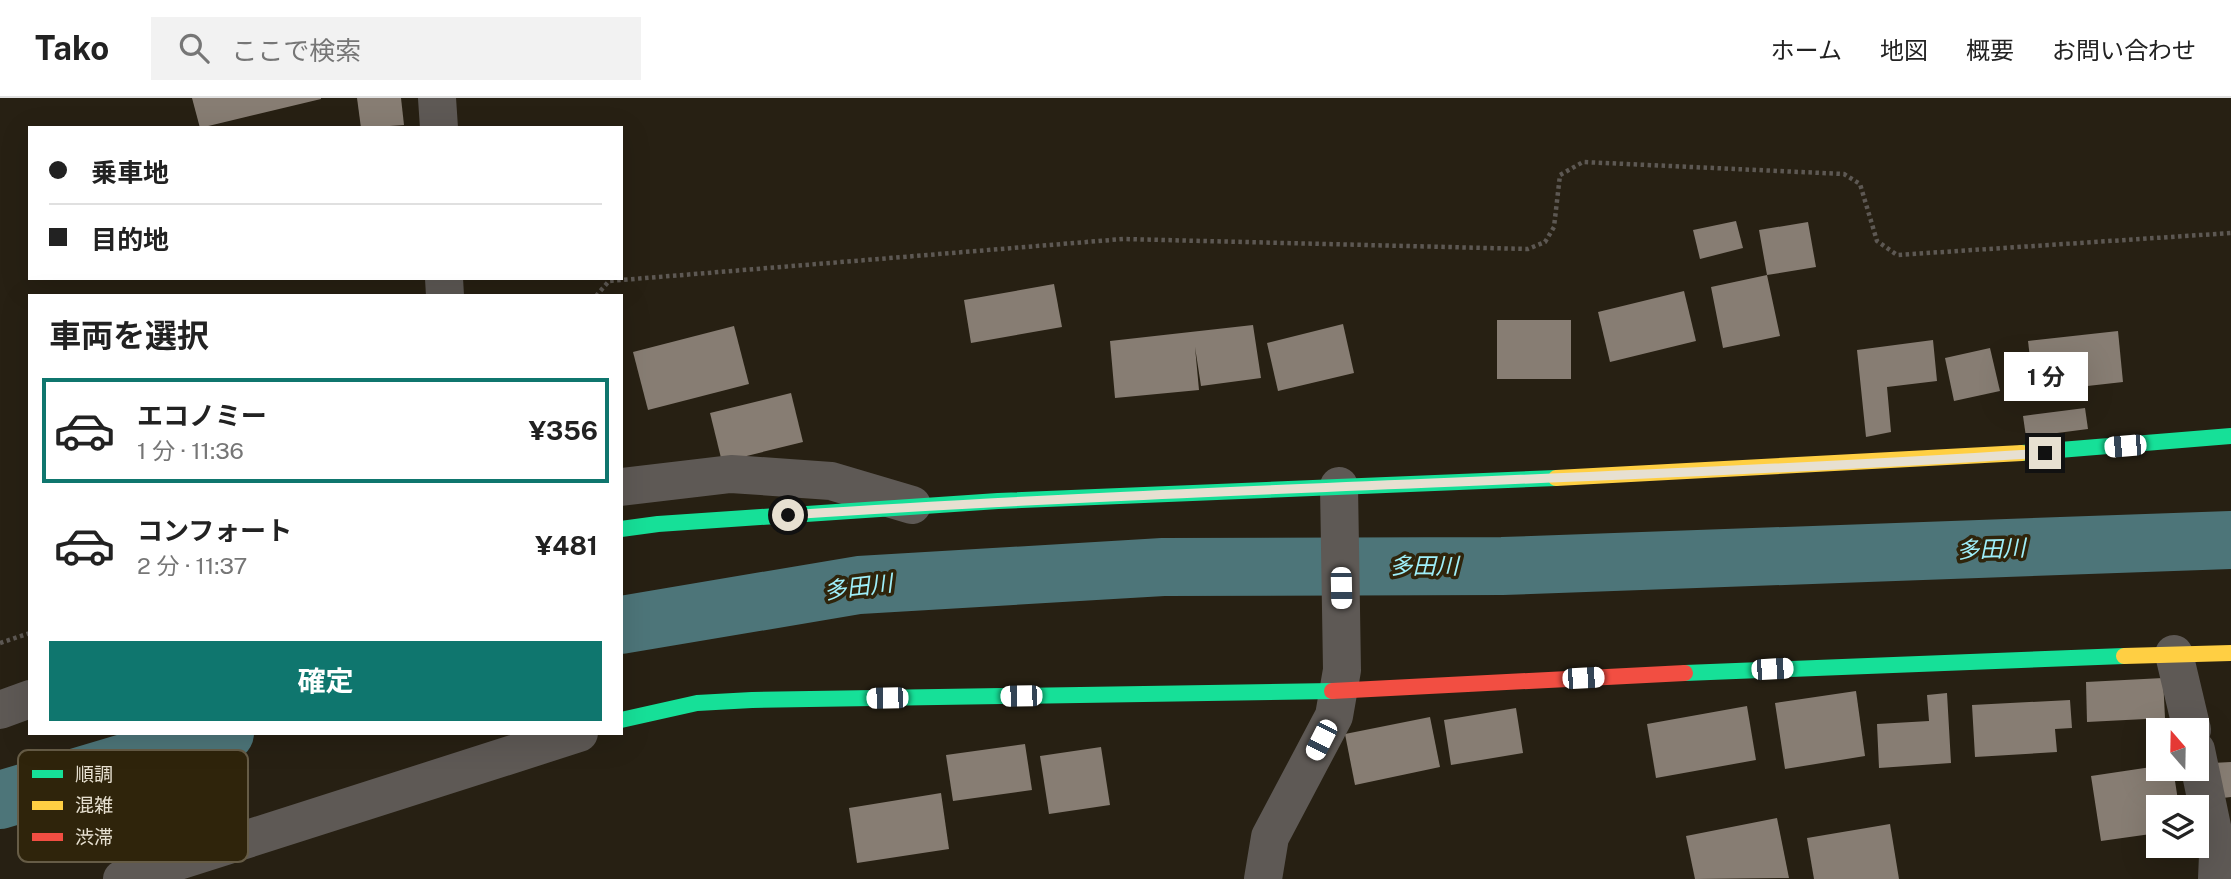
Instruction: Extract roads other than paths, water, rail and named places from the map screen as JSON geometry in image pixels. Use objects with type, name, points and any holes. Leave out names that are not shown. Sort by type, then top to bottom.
[{"type":"street","points":[[437,98],[439,126]]},
{"type":"street","points":[[623,529],[918,506],[1339,496],[2072,452],[2231,436]]},
{"type":"street","points":[[623,487],[731,474],[831,481],[918,506]]},
{"type":"street","points":[[1263,879],[1270,837],[1334,716],[1341,680],[1339,496]]},
{"type":"street","points":[[623,720],[697,703],[752,700],[2231,653]]},
{"type":"street","points":[[2174,654],[2189,718]]},
{"type":"street","points":[[0,710],[28,700]]},
{"type":"street","points":[[248,839],[573,735]]},
{"type":"street","points":[[2202,781],[2218,855],[2217,879]]},
{"type":"street","points":[[122,879],[175,862]]},
{"type":"waterway","name":"多田川","points":[[623,625],[859,585],[1163,567],[1502,566],[2231,540]]},
{"type":"waterway","name":"多田川","points":[[168,750],[218,735]]},
{"type":"waterway","name":"多田川","points":[[0,800],[18,795]]}]
